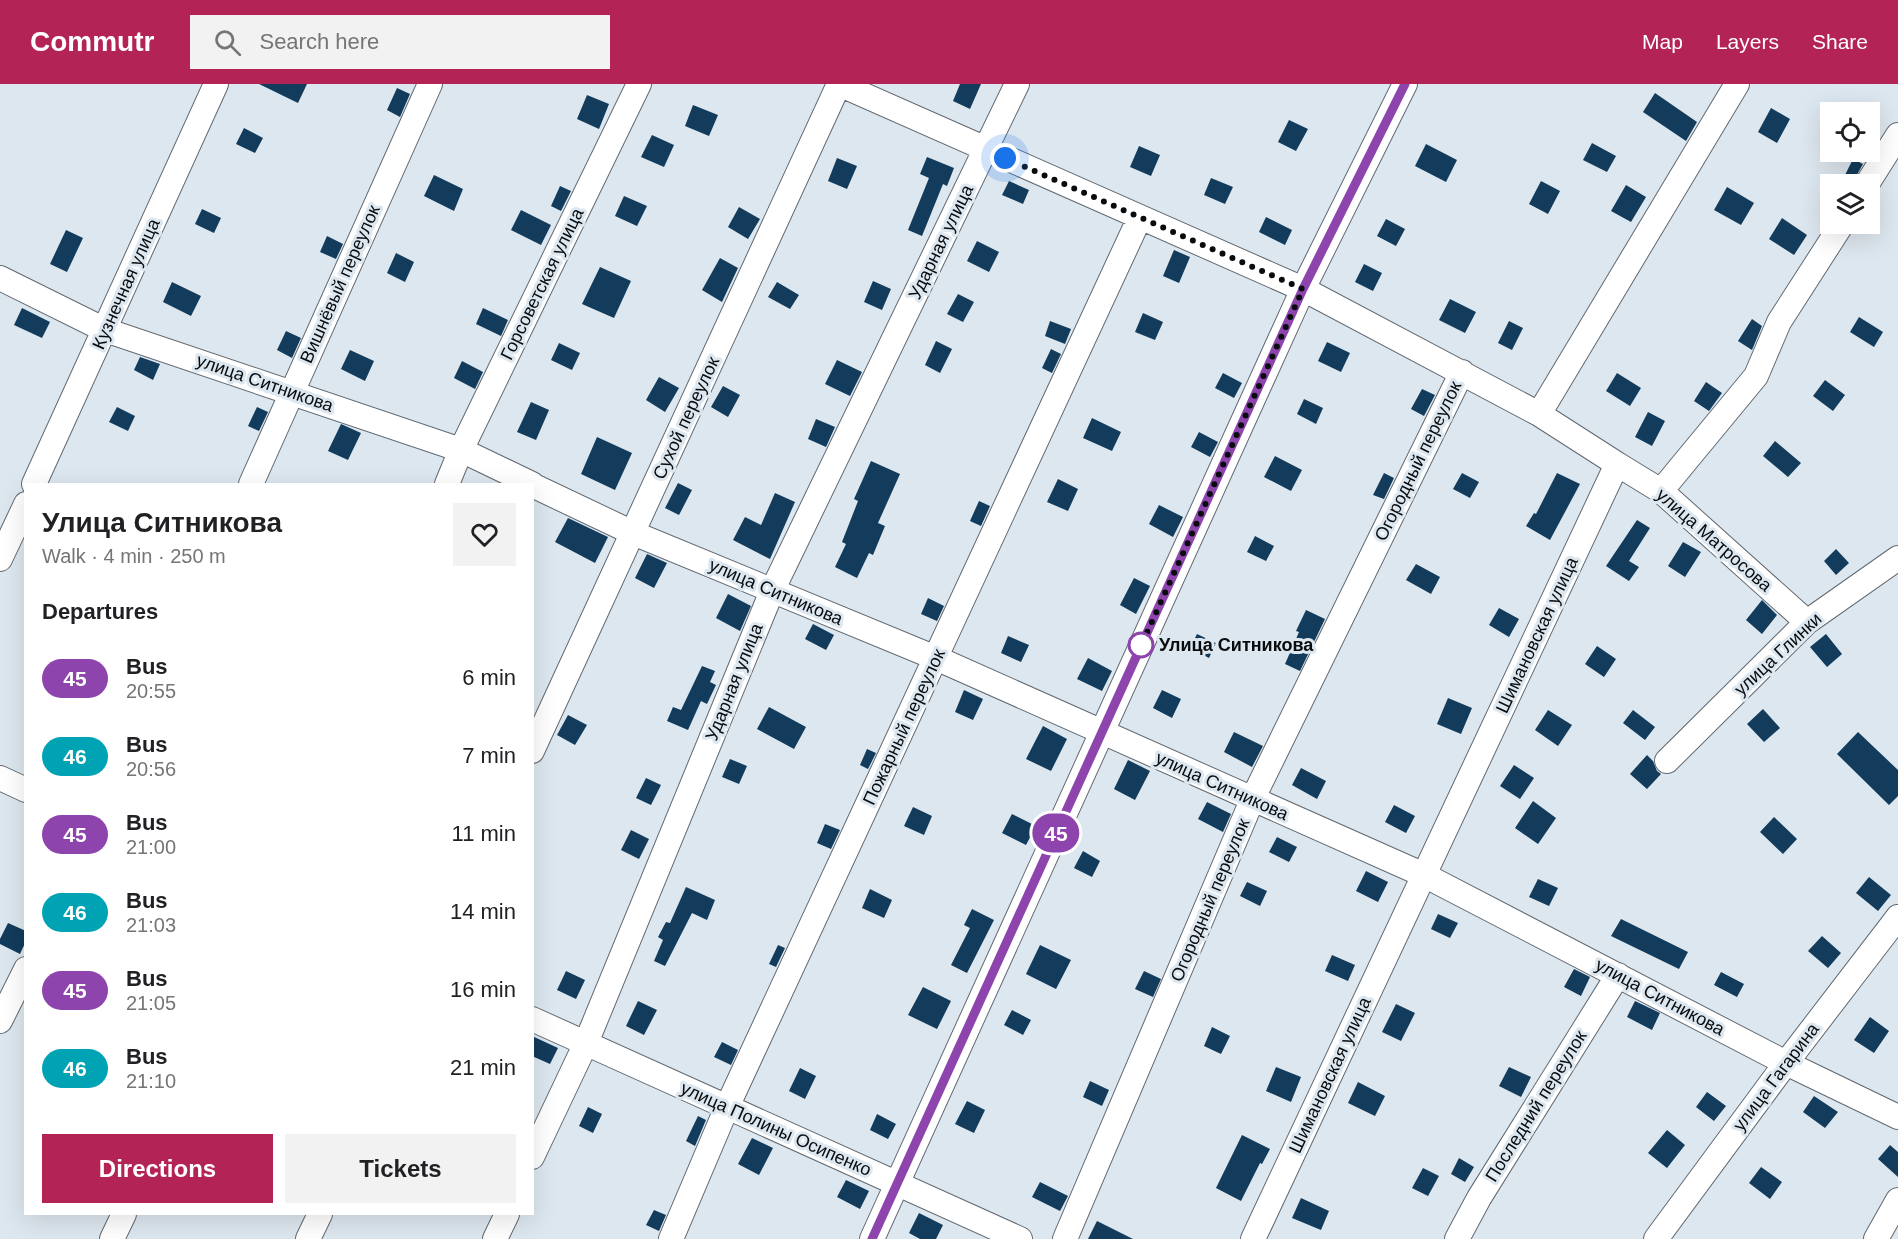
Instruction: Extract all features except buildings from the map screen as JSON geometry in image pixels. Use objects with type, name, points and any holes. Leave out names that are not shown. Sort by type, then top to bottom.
[{"type":"street","name":"Кузнечная улица","points":[[34,483],[216,84]]},
{"type":"street","name":"Вишнёвый переулок","points":[[251,483],[430,84]]},
{"type":"street","name":"Горсоветская улица","points":[[447,483],[461,450],[639,84]]},
{"type":"street","points":[[839,84],[1303,289],[1539,414],[1617,464]]},
{"type":"street","name":"Сухой переулок","points":[[534,747],[839,84]]},
{"type":"street","name":"Ударная улица","points":[[534,1154],[586,1043],[772,591],[1017,84]]},
{"type":"street","points":[[872,1239],[1303,289],[1405,84]]},
{"type":"street","points":[[1539,414],[1737,84]]},
{"type":"street","points":[[1873,174],[1898,135]]},
{"type":"street","name":"Пожарный переулок","points":[[671,1239],[727,1107],[1140,217]]},
{"type":"street","points":[[1661,491],[1756,376],[1779,321],[1836,234]]},
{"type":"street","name":"улица Ситникова","points":[[0,278],[105,330],[461,450],[528,483]]},
{"type":"street","name":"Огородный переулок","points":[[1065,1239],[1253,798],[1462,372]]},
{"type":"street","name":"улица Матросова","points":[[1617,464],[1661,491],[1807,622]]},
{"type":"street","name":"Шимановская улица","points":[[1253,1239],[1617,464]]},
{"type":"street","name":"улица Ситникова","points":[[534,486],[633,533],[936,658],[1424,875],[1786,1063],[1898,1117]]},
{"type":"street","points":[[0,559],[24,508]]},
{"type":"street","name":"улица Глинки","points":[[1667,761],[1807,622],[1898,558]]},
{"type":"street","points":[[0,778],[24,789]]},
{"type":"street","name":"улица Гагарина","points":[[1656,1239],[1786,1063],[1898,917]]},
{"type":"street","points":[[0,1021],[24,973]]},
{"type":"street","name":"Последний переулок","points":[[1457,1239],[1479,1198],[1617,975]]},
{"type":"street","name":"улица Полины Осипенко","points":[[534,1020],[1020,1239]]},
{"type":"street","points":[[1876,1239],[1898,1200]]},
{"type":"street","points":[[112,1239],[124,1215]]},
{"type":"street","points":[[308,1239],[320,1215]]},
{"type":"street","points":[[495,1239],[507,1215]]},
{"type":"bus line","name":"45","points":[[872,1239],[1303,289],[1405,84]]},
{"type":"place","name":"Улица Ситникова","points":[[1141,645]]},
{"type":"route","points":[[1005,158],[1303,289],[1140,648],[1141,645]]}]
